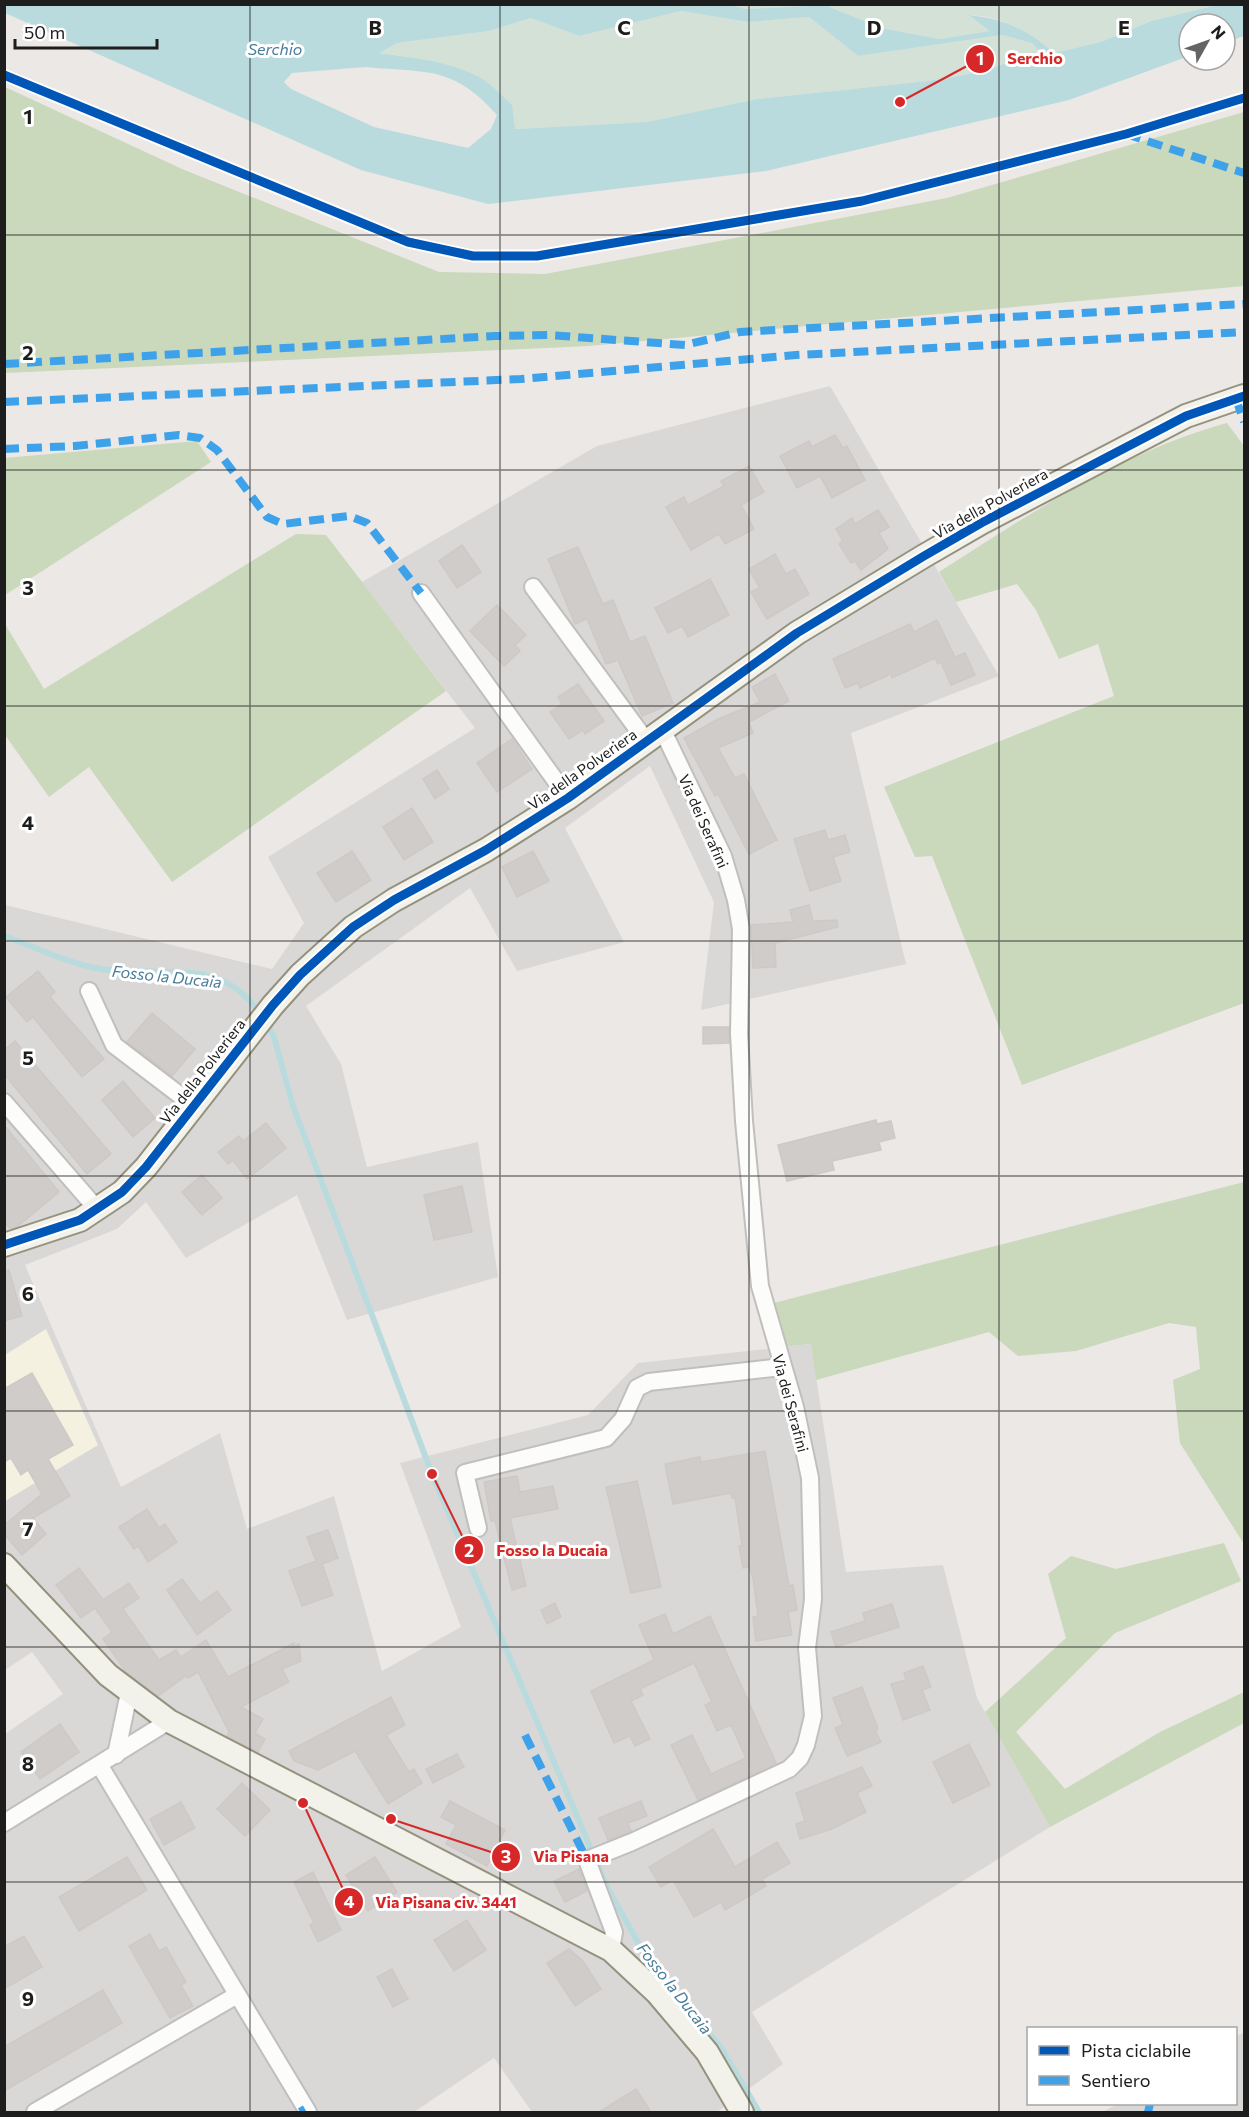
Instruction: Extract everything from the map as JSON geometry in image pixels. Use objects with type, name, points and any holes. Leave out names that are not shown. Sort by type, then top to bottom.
[{"type":"street","name":"Via della Polveriera","points":[[4,1245],[54,1230],[97,1209],[122,1192],[146,1167],[269,1009],[300,975],[353,927],[394,900],[486,850],[568,798],[797,633],[981,523],[1186,416],[1245,396]]},
{"type":"street","name":"Via dei Serafini","points":[[533,587],[655,737],[723,856],[736,900],[741,929],[739,1034],[744,1121],[760,1286],[795,1407],[810,1478],[813,1599],[807,1648],[813,1716],[806,1745],[800,1758],[789,1769],[587,1860],[614,1932],[611,1950]]},
{"type":"street","points":[[421,593],[568,798]]},
{"type":"street","points":[[89,991],[114,1045],[194,1106]]},
{"type":"street","points":[[4,1102],[97,1209]]},
{"type":"street","points":[[478,1528],[465,1473],[606,1438],[623,1419],[637,1388],[648,1382],[782,1367]]},
{"type":"street","points":[[4,1565],[108,1675],[169,1721],[611,1950],[657,1993],[707,2052],[742,2112]]},
{"type":"street","points":[[116,1755],[129,1693]]},
{"type":"street","points":[[4,1823],[169,1721]]},
{"type":"street","points":[[99,1766],[308,2112]]},
{"type":"street","points":[[35,2112],[237,1995]]},
{"type":"shaded area","points":[[727,5],[825,5],[745,9]]},
{"type":"shaded area","points":[[825,5],[1217,5],[1188,12],[1177,12],[1177,15],[1151,21],[1101,42],[1054,53],[1036,38],[1015,26],[982,16],[970,15],[991,31],[940,39],[881,28]]},
{"type":"shaded area","points":[[681,11],[748,22],[809,17],[858,56],[1002,35],[1032,43],[1042,54],[1019,57],[987,71],[928,81],[757,99],[647,122],[515,129],[493,92],[477,76],[434,62],[378,53],[397,43],[489,31],[531,18],[579,36]]},
{"type":"shaded area","points":[[830,386],[999,676],[851,733],[906,964],[701,1010],[714,902],[650,766],[565,828],[624,942],[517,971],[470,888],[306,1006],[341,1064],[367,1167],[478,1142],[498,1277],[347,1320],[297,1195],[186,1258],[146,1202],[117,1229],[25,1265],[121,1487],[220,1433],[247,1529],[334,1496],[382,1671],[461,1627],[400,1463],[588,1415],[638,1363],[811,1344],[846,1572],[943,1565],[977,1698],[1050,1827],[752,2012],[783,2064],[717,2112],[532,2112],[494,2058],[414,2112],[5,2112],[5,1734],[63,1694],[32,1652],[5,1670],[5,905],[272,969],[304,923],[268,857],[475,728],[362,582],[597,446]]},
{"type":"shaded area","points":[[46,1329],[98,1445],[5,1501],[5,1355]]},
{"type":"shaded area","points":[[1244,2032],[1244,2112],[1102,2112],[1116,2105],[1237,2105],[1237,2036]]},
{"type":"green space","points":[[5,87],[182,169],[439,272],[545,274],[947,198],[1244,112],[1244,286],[588,346],[5,373]]},
{"type":"green space","points":[[1227,423],[1244,446],[1244,1003],[1022,1085],[932,856],[915,857],[884,787],[1114,696],[1098,644],[1059,659],[1036,610],[1017,584],[956,602],[939,572],[1042,507],[1114,467],[1189,435]]},
{"type":"green space","points":[[197,441],[211,462],[5,595],[5,458]]},
{"type":"green space","points":[[296,534],[326,535],[446,691],[172,882],[89,767],[49,797],[5,735],[5,624],[44,689]]},
{"type":"green space","points":[[1244,1182],[1244,1544],[1180,1443],[1173,1380],[1200,1369],[1196,1327],[1169,1323],[1076,1351],[1018,1356],[989,1332],[816,1380],[811,1344],[781,1347],[770,1304]]},
{"type":"green space","points":[[1224,1543],[1241,1581],[1115,1633],[1016,1732],[1065,1789],[1160,1732],[1244,1692],[1244,1723],[1050,1827],[985,1712],[1066,1638],[1048,1574],[1071,1556],[1116,1569]]},
{"type":"water","name":"Serchio","points":[[5,4],[727,4],[745,9],[825,5],[881,28],[940,39],[990,31],[969,15],[994,19],[1025,31],[1054,53],[1101,42],[1151,21],[1177,15],[1177,60],[1069,100],[766,171],[488,204],[361,170],[5,13]],"holes":[[[681,11],[748,22],[809,17],[858,56],[1002,35],[1032,43],[1042,54],[1019,57],[987,71],[928,81],[757,99],[647,122],[515,129],[512,105],[484,80],[446,64],[379,53],[397,43],[489,31],[531,18],[579,36]],[[366,67],[422,72],[452,79],[481,99],[497,115],[491,129],[468,148],[374,127],[291,89],[284,82],[292,73]]]},
{"type":"water","name":"Serchio","points":[[1244,4],[1244,36],[1237,39],[1237,12],[1188,12],[1217,5]]},
{"type":"building","points":[[835,435],[843,448],[847,446],[865,480],[832,498],[820,476],[797,488],[780,456],[809,441],[812,447]]},
{"type":"building","points":[[749,466],[764,492],[741,505],[754,529],[725,544],[719,534],[691,550],[666,507],[684,497],[688,505],[724,486],[721,481]]},
{"type":"building","points":[[878,510],[889,527],[879,533],[888,549],[861,570],[855,561],[851,563],[839,544],[843,541],[836,529],[852,518],[855,524]]},
{"type":"building","points":[[462,545],[481,572],[457,588],[439,561]]},
{"type":"building","points":[[578,547],[603,604],[613,600],[630,642],[645,636],[673,703],[642,716],[618,660],[606,664],[587,619],[575,624],[548,559]]},
{"type":"building","points":[[775,554],[786,574],[795,569],[809,594],[767,619],[751,592],[760,588],[749,569]]},
{"type":"building","points":[[710,579],[729,615],[688,637],[682,626],[668,633],[655,608]]},
{"type":"building","points":[[497,605],[526,635],[515,645],[520,651],[504,666],[470,631]]},
{"type":"building","points":[[937,620],[955,657],[965,653],[975,675],[951,685],[941,662],[938,664],[935,658],[892,678],[891,674],[860,688],[858,683],[845,688],[833,659],[910,624],[914,632]]},
{"type":"building","points":[[775,674],[789,701],[749,722],[753,733],[718,748],[735,778],[744,774],[777,840],[749,854],[718,794],[715,796],[684,738],[718,719],[760,702],[752,687]]},
{"type":"building","points":[[578,684],[604,721],[585,734],[583,730],[569,739],[550,712],[562,704],[558,697]]},
{"type":"building","points":[[512,739],[532,769],[497,792],[477,763]]},
{"type":"building","points":[[437,770],[449,789],[435,799],[423,779]]},
{"type":"building","points":[[412,808],[433,842],[404,860],[383,827]]},
{"type":"building","points":[[825,830],[828,840],[845,835],[850,852],[833,857],[841,881],[810,891],[794,839]]},
{"type":"building","points":[[352,851],[371,880],[336,902],[317,873]]},
{"type":"building","points":[[533,851],[549,881],[517,897],[502,867]]},
{"type":"building","points":[[809,905],[813,921],[837,920],[838,927],[775,943],[776,967],[753,968],[751,925],[793,922],[790,910]]},
{"type":"building","points":[[38,971],[55,992],[50,997],[104,1059],[82,1077],[33,1017],[27,1022],[6,997]]},
{"type":"building","points":[[152,1013],[195,1049],[172,1076],[127,1042]]},
{"type":"building","points":[[703,1027],[729,1027],[729,1043],[703,1044]]},
{"type":"building","points":[[15,1041],[111,1154],[87,1174],[4,1074],[4,1050]]},
{"type":"building","points":[[123,1081],[155,1118],[133,1137],[102,1100]]},
{"type":"building","points":[[876,1120],[877,1124],[891,1121],[895,1138],[879,1142],[881,1150],[832,1161],[834,1170],[787,1181],[778,1145]]},
{"type":"building","points":[[266,1123],[286,1148],[247,1179],[233,1160],[228,1164],[218,1152],[239,1136],[243,1141]]},
{"type":"building","points":[[4,1125],[59,1192],[18,1226],[11,1229],[4,1222]]},
{"type":"building","points":[[202,1175],[222,1198],[202,1215],[182,1192]]},
{"type":"building","points":[[462,1186],[472,1232],[434,1240],[424,1195]]},
{"type":"building","points":[[9,1270],[22,1316],[4,1321],[4,1271]]},
{"type":"building","points":[[32,1373],[73,1445],[48,1459],[70,1496],[33,1518],[46,1534],[22,1555],[4,1534],[4,1525],[42,1494],[28,1470],[21,1475],[11,1458],[4,1462],[4,1389]]},
{"type":"building","points":[[765,1451],[789,1586],[793,1585],[797,1610],[788,1612],[792,1635],[756,1641],[753,1617],[758,1616],[753,1578],[749,1567],[743,1568],[735,1498],[732,1498],[731,1493],[673,1504],[665,1464],[700,1457],[701,1462]]},
{"type":"building","points":[[517,1476],[520,1492],[553,1486],[558,1509],[510,1518],[526,1586],[512,1590],[495,1521],[491,1521],[484,1482]]},
{"type":"building","points":[[637,1481],[661,1587],[631,1593],[606,1487]]},
{"type":"building","points":[[147,1509],[159,1528],[165,1524],[177,1542],[148,1562],[138,1546],[134,1549],[119,1527]]},
{"type":"building","points":[[328,1530],[338,1558],[322,1564],[333,1595],[302,1606],[289,1571],[316,1561],[307,1537]]},
{"type":"building","points":[[79,1568],[103,1600],[129,1583],[139,1598],[123,1609],[159,1660],[176,1650],[181,1657],[206,1640],[228,1677],[294,1643],[295,1646],[299,1644],[301,1661],[282,1669],[289,1682],[241,1707],[263,1719],[255,1733],[265,1739],[258,1752],[227,1736],[229,1732],[198,1672],[188,1678],[186,1676],[158,1696],[126,1672],[103,1639],[112,1632],[95,1608],[81,1618],[56,1585]]},
{"type":"building","points":[[182,1579],[200,1603],[217,1591],[231,1610],[197,1635],[167,1590]]},
{"type":"building","points":[[555,1603],[561,1617],[547,1624],[541,1610]]},
{"type":"building","points":[[892,1604],[899,1627],[836,1647],[831,1632],[865,1621],[863,1613]]},
{"type":"building","points":[[665,1614],[673,1634],[710,1616],[776,1763],[698,1800],[671,1745],[692,1735],[711,1774],[746,1758],[731,1725],[717,1731],[705,1705],[712,1702],[694,1663],[640,1689],[643,1695],[631,1701],[650,1739],[635,1746],[630,1736],[614,1743],[591,1691],[654,1660],[639,1625]]},
{"type":"building","points":[[923,1666],[931,1687],[922,1690],[930,1710],[903,1720],[891,1684],[906,1680],[904,1673]]},
{"type":"building","points":[[862,1687],[881,1742],[847,1756],[835,1728],[843,1725],[833,1698]]},
{"type":"building","points":[[391,1697],[405,1725],[386,1735],[409,1772],[414,1769],[422,1783],[388,1804],[355,1751],[318,1770],[294,1761],[289,1751]]},
{"type":"building","points":[[60,1724],[79,1752],[40,1779],[21,1752]]},
{"type":"building","points":[[969,1744],[990,1785],[953,1803],[933,1762]]},
{"type":"building","points":[[457,1754],[464,1767],[433,1783],[426,1769]]},
{"type":"building","points":[[862,1767],[872,1786],[857,1793],[866,1812],[832,1829],[800,1839],[796,1824],[805,1821],[796,1793]]},
{"type":"building","points":[[242,1783],[270,1810],[245,1836],[217,1809]]},
{"type":"building","points":[[450,1801],[505,1830],[487,1866],[446,1844],[456,1825],[441,1817]]},
{"type":"building","points":[[641,1801],[647,1816],[628,1823],[631,1831],[608,1840],[599,1818]]},
{"type":"building","points":[[181,1802],[195,1828],[164,1845],[150,1819]]},
{"type":"building","points":[[713,1829],[735,1867],[777,1842],[790,1863],[762,1879],[766,1886],[725,1910],[721,1902],[694,1917],[673,1880],[661,1887],[649,1867]]},
{"type":"building","points":[[127,1857],[147,1890],[79,1931],[59,1897]]},
{"type":"building","points":[[375,1857],[397,1892],[368,1911],[346,1875]]},
{"type":"building","points":[[579,1869],[587,1891],[565,1902],[554,1881]]},
{"type":"building","points":[[313,1872],[341,1930],[318,1942],[310,1925],[314,1923],[294,1882]]},
{"type":"building","points":[[467,1920],[486,1950],[454,1971],[434,1940]]},
{"type":"building","points":[[150,1934],[159,1951],[166,1947],[186,1982],[181,1985],[193,2006],[170,2018],[129,1946]]},
{"type":"building","points":[[24,1936],[42,1967],[4,1989],[4,1947]]},
{"type":"building","points":[[569,1949],[583,1961],[601,1989],[575,2006],[547,1963]]},
{"type":"building","points":[[392,1969],[408,1999],[393,2007],[377,1977]]},
{"type":"building","points":[[103,1990],[122,2023],[4,2091],[4,2047]]},
{"type":"building","points":[[636,2089],[651,2112],[599,2112]]},
{"type":"waterway","name":"Fosso la Ducaia","points":[[4,936],[91,967],[206,975],[226,982],[244,995],[260,1015]]},
{"type":"waterway","name":"Fosso la Ducaia","points":[[266,1023],[274,1037],[293,1106],[432,1474],[607,1887],[641,1948],[722,2049],[759,2112]]},
{"type":"marked path","points":[[1126,134],[1244,173]]},
{"type":"marked path","points":[[4,364],[495,336],[549,335],[685,345],[740,332],[1244,304]]},
{"type":"marked path","points":[[4,402],[521,379],[796,355],[1244,332]]},
{"type":"marked path","points":[[1236,399],[1244,422]]},
{"type":"marked path","points":[[4,449],[75,446],[179,435],[200,438],[217,450],[267,517],[283,524],[349,516],[367,523],[421,593]]},
{"type":"marked path","points":[[525,1735],[587,1860]]},
{"type":"marked path","points":[[1148,2112],[1150,2105]]},
{"type":"marked path","points":[[300,2112],[305,2109]]},
{"type":"cycle path","points":[[4,75],[408,242],[473,256],[537,256],[862,201],[1126,134],[1244,98]]},
{"type":"cycle path","points":[[4,1245],[80,1220],[122,1192],[146,1167],[273,1005],[300,975],[353,927],[394,900],[486,850],[568,798],[797,633],[924,556],[981,523],[1186,416],[1244,396]]},
{"type":"place","name":"Serchio","points":[[900,102]]},
{"type":"place","name":"Fosso la Ducaia","points":[[432,1474]]},
{"type":"place","name":"Via Pisana civ. 3441","points":[[303,1803]]},
{"type":"place","name":"Via Pisana","points":[[391,1819]]}]
